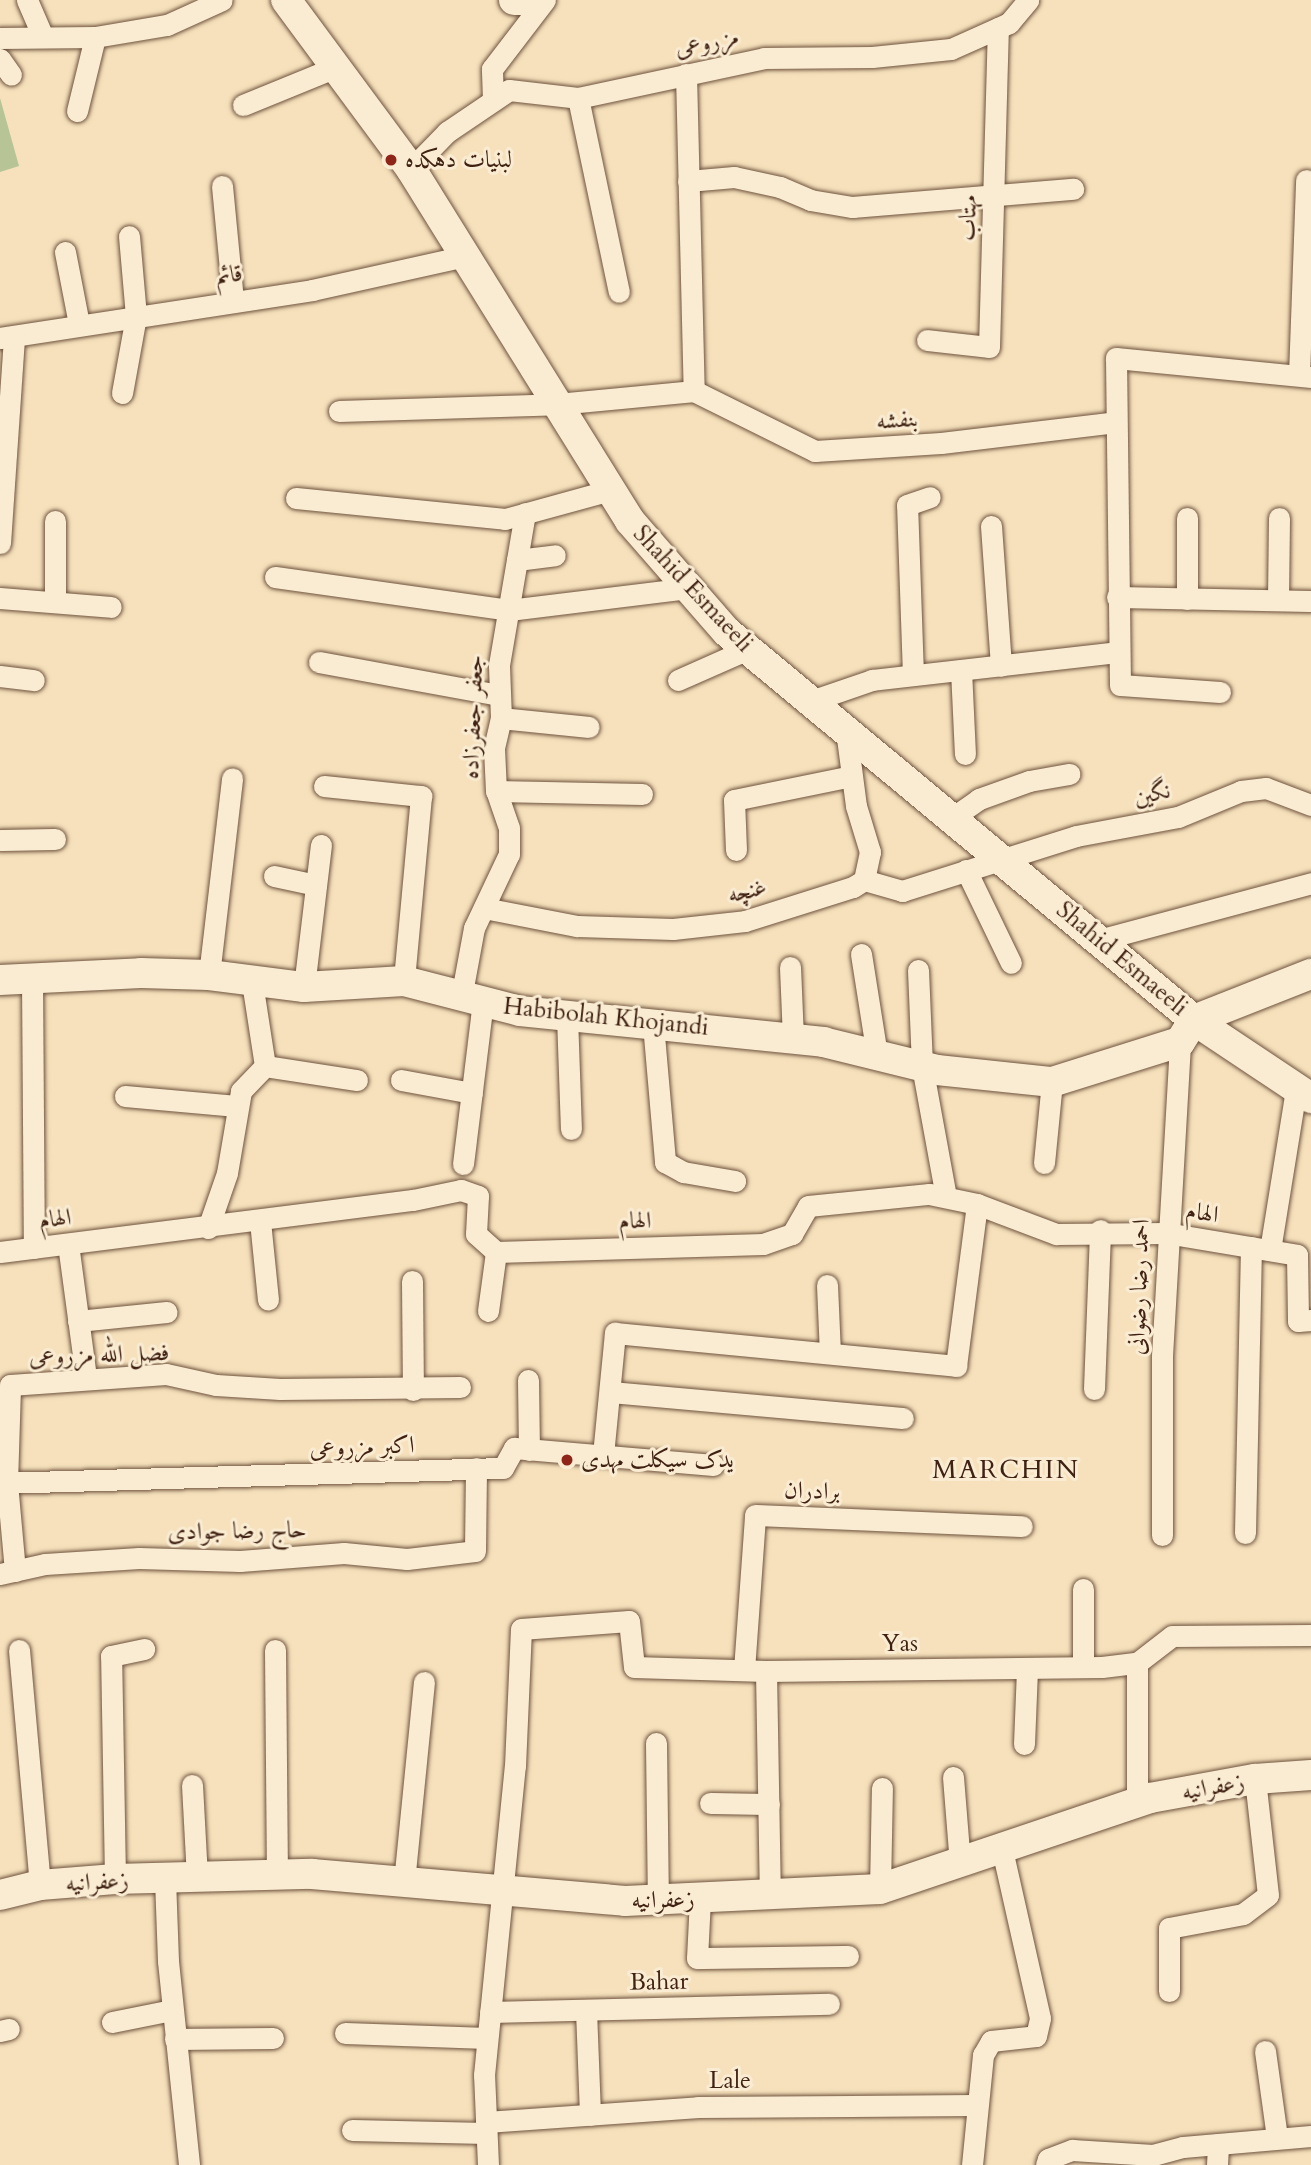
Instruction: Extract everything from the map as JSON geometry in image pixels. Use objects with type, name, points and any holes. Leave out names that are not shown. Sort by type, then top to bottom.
[{"type":"street","points":[[27,0],[43,37]]},
{"type":"street","points":[[0,38],[95,37],[167,25],[222,0]]},
{"type":"street","name":"Shahid Esmaeeli","points":[[286,0],[411,169],[629,522],[688,588],[748,649],[1099,940],[1187,1031],[1303,1093]]},
{"type":"street","points":[[514,0],[522,0]]},
{"type":"street","points":[[493,100],[492,69],[545,0]]},
{"type":"street","name":"مزروعی","points":[[411,169],[447,132],[509,90],[578,98],[764,58],[872,57],[951,49],[1009,23],[1028,0]]},
{"type":"street","name":"مهتاب","points":[[927,340],[989,347],[996,197],[998,28]]},
{"type":"street","points":[[76,111],[95,37]]},
{"type":"street","points":[[243,105],[336,67]]},
{"type":"street","points":[[339,411],[557,404],[694,391],[687,74]]},
{"type":"street","points":[[578,98],[620,292]]},
{"type":"street","points":[[688,181],[734,177],[780,187],[810,200],[852,208],[1073,189]]},
{"type":"street","points":[[1220,692],[1121,684],[1117,652],[1116,358],[1305,376],[1306,180]]},
{"type":"street","points":[[222,186],[233,301]]},
{"type":"street","points":[[122,393],[136,316],[129,236]]},
{"type":"street","points":[[65,252],[79,324]]},
{"type":"street","name":"قائم","points":[[7,338],[79,324],[233,301],[465,256]]},
{"type":"street","points":[[0,543],[7,338]]},
{"type":"street","name":"بنفشه","points":[[694,391],[815,451],[941,443],[1116,422]]},
{"type":"street","points":[[296,498],[505,519],[610,490]]},
{"type":"street","points":[[913,676],[907,505],[930,498]]},
{"type":"street","name":"جعفر جعفرزاده","points":[[463,1164],[472,1093],[474,928],[509,853],[509,828],[496,791],[494,748],[501,718],[498,695],[509,610],[525,513]]},
{"type":"street","points":[[1187,518],[1187,599]]},
{"type":"street","points":[[1278,600],[1279,519]]},
{"type":"street","points":[[55,521],[55,602]]},
{"type":"street","points":[[991,526],[1001,666]]},
{"type":"street","points":[[517,560],[555,555]]},
{"type":"street","points":[[275,577],[509,610],[688,588]]},
{"type":"street","points":[[1117,597],[1311,601]]},
{"type":"street","points":[[0,598],[111,607]]},
{"type":"street","points":[[678,680],[748,649]]},
{"type":"street","points":[[811,701],[872,680],[1117,652]]},
{"type":"street","points":[[318,662],[498,695]]},
{"type":"street","points":[[961,670],[965,754]]},
{"type":"street","points":[[0,676],[34,680]]},
{"type":"street","points":[[501,718],[589,727]]},
{"type":"street","points":[[846,730],[852,776],[870,852],[864,880]]},
{"type":"street","points":[[951,818],[979,799],[1029,781],[1069,774]]},
{"type":"street","points":[[736,850],[734,800],[852,776]]},
{"type":"street","points":[[209,975],[232,778]]},
{"type":"street","points":[[324,786],[421,796],[404,981]]},
{"type":"street","name":"نگین","points":[[864,880],[902,891],[1076,836],[1178,817],[1241,791],[1266,788],[1311,805]]},
{"type":"street","points":[[496,791],[642,794]]},
{"type":"street","points":[[0,840],[55,839]]},
{"type":"street","points":[[304,987],[321,845]]},
{"type":"street","points":[[965,870],[1011,963]]},
{"type":"street","points":[[274,876],[316,885]]},
{"type":"street","name":"غنچه","points":[[484,908],[577,926],[673,929],[745,921],[864,880]]},
{"type":"street","points":[[1099,940],[1311,883]]},
{"type":"street","points":[[861,954],[877,1055]]},
{"type":"street","points":[[790,967],[793,1038]]},
{"type":"street","points":[[918,970],[922,1066],[946,1197]]},
{"type":"street","name":"Habibolah Khojandi","points":[[0,980],[32,977],[209,975],[304,987],[404,981],[472,1000],[567,1016],[793,1038],[922,1066],[1052,1082],[1187,1031],[1311,974]]},
{"type":"street","points":[[32,977],[34,1248]]},
{"type":"street","points":[[252,982],[265,1066]]},
{"type":"street","points":[[567,1016],[571,1129]]},
{"type":"street","points":[[653,1024],[664,1162],[683,1172],[735,1181]]},
{"type":"street","name":"احمد رضا رضوانی","points":[[1162,1535],[1166,1233],[1187,1031]]},
{"type":"street","points":[[265,1066],[357,1080]]},
{"type":"street","points":[[208,1228],[227,1173],[241,1091],[265,1066]]},
{"type":"street","points":[[401,1080],[472,1093]]},
{"type":"street","points":[[1044,1163],[1052,1082]]},
{"type":"street","points":[[1245,1533],[1261,1249],[1303,1093]]},
{"type":"street","points":[[125,1096],[237,1106]]},
{"type":"street","name":"الهام","points":[[0,1252],[208,1228],[461,1189],[478,1195],[476,1234],[496,1252],[763,1244],[792,1234],[808,1206],[929,1194],[977,1204],[1056,1234],[1101,1230],[1166,1233],[1297,1255],[1298,1321],[1311,1321]]},
{"type":"street","points":[[603,1455],[615,1333],[956,1366],[977,1204]]},
{"type":"street","points":[[260,1220],[268,1300]]},
{"type":"street","points":[[1094,1389],[1101,1230]]},
{"type":"street","points":[[68,1244],[86,1378]]},
{"type":"street","points":[[488,1311],[496,1252]]},
{"type":"street","points":[[412,1281],[413,1390]]},
{"type":"street","points":[[827,1285],[830,1353]]},
{"type":"street","points":[[78,1321],[167,1312]]},
{"type":"street","name":"فضل الله مزروعی","points":[[7,1573],[3,1483],[10,1385],[166,1374],[216,1385],[413,1390],[460,1387]]},
{"type":"street","points":[[528,1380],[529,1450],[713,1465]]},
{"type":"street","points":[[610,1392],[903,1418]]},
{"type":"street","name":"اکبر مزروعی","points":[[3,1483],[503,1468],[514,1448],[529,1450]]},
{"type":"street","name":"حاج رضا جوادی","points":[[7,1573],[45,1564],[139,1558],[240,1561],[344,1553],[407,1559],[475,1551],[476,1468]]},
{"type":"street","name":"برادران","points":[[744,1670],[755,1516],[1022,1526]]},
{"type":"street","points":[[1083,1588],[1083,1667]]},
{"type":"street","name":"Yas","points":[[501,1890],[515,1766],[522,1629],[629,1621],[634,1667],[766,1671],[1083,1667],[1137,1663]]},
{"type":"street","points":[[1138,1803],[1137,1663],[1172,1636],[1311,1635]]},
{"type":"street","points":[[115,1879],[111,1656],[144,1649]]},
{"type":"street","points":[[19,1650],[40,1885]]},
{"type":"street","points":[[275,1650],[277,1876]]},
{"type":"street","points":[[1024,1744],[1027,1668]]},
{"type":"street","points":[[766,1671],[770,1896]]},
{"type":"street","points":[[404,1882],[424,1682]]},
{"type":"street","points":[[656,1743],[658,1900]]},
{"type":"street","name":"زعفرانیه","points":[[0,1895],[40,1885],[115,1879],[277,1876],[658,1900],[880,1889],[1138,1803],[1255,1779],[1311,1775]]},
{"type":"street","points":[[953,1777],[960,1864]]},
{"type":"street","points":[[1169,1991],[1169,1928],[1243,1914],[1268,1895],[1255,1779]]},
{"type":"street","points":[[192,1785],[197,1878]]},
{"type":"street","points":[[880,1889],[882,1788]]},
{"type":"street","points":[[710,1803],[769,1804]]},
{"type":"street","points":[[972,2165],[975,2105],[983,2055],[991,2041],[1036,2036],[1040,2018],[1002,1850]]},
{"type":"street","points":[[165,1879],[172,2010],[189,2165]]},
{"type":"street","points":[[488,2165],[487,2038],[501,1890]]},
{"type":"street","points":[[701,1899],[696,1958],[848,1956]]},
{"type":"street","name":"Bahar","points":[[490,2012],[829,2004]]},
{"type":"street","points":[[112,2022],[172,2010]]},
{"type":"street","points":[[586,2010],[590,2115]]},
{"type":"street","points":[[345,2033],[487,2038]]},
{"type":"street","points":[[175,2039],[273,2038]]},
{"type":"street","points":[[1265,2051],[1278,2138]]},
{"type":"street","name":"Lale","points":[[486,2128],[590,2115],[698,2107],[975,2105]]},
{"type":"street","points":[[352,2130],[486,2128]]},
{"type":"street","points":[[1046,2165],[1048,2159],[1072,2150],[1153,2155],[1218,2154],[1278,2138],[1311,2136]]},
{"type":"green space","points":[[0,98],[19,166],[0,172]]},
{"type":"place","name":"لبنیات دهکده","points":[[391,160]]},
{"type":"place","name":"یدک سیکلت مهدی","points":[[567,1460]]},
{"type":"district","name":"MARCHIN","points":[[1006,1470]]}]
